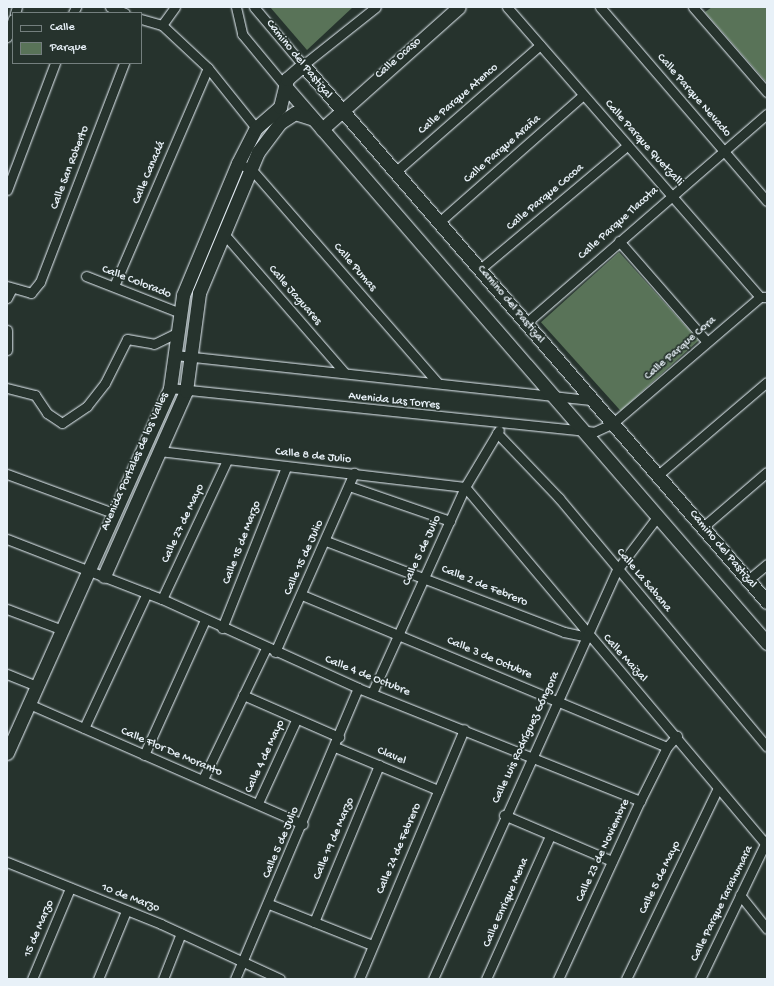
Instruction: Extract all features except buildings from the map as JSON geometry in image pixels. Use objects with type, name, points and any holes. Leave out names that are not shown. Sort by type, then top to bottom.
[{"type":"street","points":[[110,7],[122,12]]},
{"type":"street","points":[[162,25],[175,7]]},
{"type":"street","points":[[236,7],[242,34],[285,86],[413,236],[767,643]]},
{"type":"street","name":"Camino del Pastizal","points":[[254,7],[340,112],[591,400],[613,423],[767,602]]},
{"type":"street","points":[[142,19],[162,25],[208,68],[256,128],[280,107],[285,86],[292,72],[376,7]]},
{"type":"street","name":"Calle Ocaso","points":[[318,124],[340,112],[459,7]]},
{"type":"street","name":"Calle Parque Quetzalli","points":[[507,7],[583,95],[764,297]]},
{"type":"street","name":"Calle Parque Nevado","points":[[600,7],[724,149],[767,201]]},
{"type":"street","points":[[696,8],[767,92]]},
{"type":"street","points":[[7,37],[12,22]]},
{"type":"street","name":"Calle Parque Atenco","points":[[394,173],[540,45]]},
{"type":"street","points":[[7,190],[55,64]]},
{"type":"street","name":"Calle San Roberto","points":[[10,287],[31,293],[40,282],[124,64]]},
{"type":"street","name":"Calle Canadá","points":[[114,286],[208,68]]},
{"type":"street","name":"Calle Parque Araña","points":[[438,223],[583,95]]},
{"type":"street","name":"Avenida Portales de los Valles","points":[[104,576],[186,391],[193,357],[192,330],[199,293],[252,170],[258,152],[281,122],[295,113],[318,124]]},
{"type":"street","name":"Calle Parque Tlacota","points":[[525,324],[672,194],[767,114]]},
{"type":"street","name":"Avenida Portales de los Valles","points":[[9,744],[29,704],[60,630],[170,388],[175,355],[178,312],[238,163],[256,128]]},
{"type":"street","name":"Calle Parque Cocoa","points":[[479,270],[628,145]]},
{"type":"street","points":[[238,163],[252,170]]},
{"type":"street","name":"Calle Pumas","points":[[252,170],[437,382]]},
{"type":"street","name":"Calle Jaguares","points":[[224,234],[346,373]]},
{"type":"street","points":[[619,241],[707,342]]},
{"type":"street","name":"Calle Colorado","points":[[86,276],[178,312]]},
{"type":"street","points":[[7,298],[10,287]]},
{"type":"street","name":"Calle Parque Cora","points":[[613,423],[707,342],[764,297]]},
{"type":"street","points":[[7,350],[8,330]]},
{"type":"street","points":[[7,388],[35,395],[52,418],[62,423],[87,406],[105,383],[127,339],[154,344],[177,333]]},
{"type":"street","name":"Avenida Las Torres","points":[[175,355],[437,382],[554,397],[591,400]]},
{"type":"street","points":[[658,475],[767,382]]},
{"type":"street","name":"Avenida Las Torres","points":[[170,388],[186,391],[585,433],[594,432],[613,423]]},
{"type":"street","name":"Calle 5 de Julio","points":[[372,693],[465,487],[497,433],[504,425]]},
{"type":"street","name":"Calle La Sabana","points":[[497,433],[559,498],[767,747]]},
{"type":"street","name":"Calle 8 de Julio","points":[[159,451],[465,487]]},
{"type":"street","name":"Calle 27 de Mayo","points":[[162,599],[227,460]]},
{"type":"street","name":"Calle 15 de Marzo","points":[[222,628],[286,467]]},
{"type":"street","points":[[703,527],[767,472]]},
{"type":"street","name":"Calle 15 de Julio","points":[[275,652],[326,541],[354,473]]},
{"type":"street","points":[[7,474],[113,513]]},
{"type":"street","points":[[349,486],[450,522]]},
{"type":"street","name":"Calle Maizal","points":[[465,487],[588,637],[677,736],[718,788],[766,843]]},
{"type":"street","name":"Calle Luis Rodríguez Góngora","points":[[433,979],[531,755],[558,701],[618,570],[658,516]]},
{"type":"street","name":"Calle 4 de Octubre","points":[[7,539],[88,569],[162,599],[266,648],[358,688],[531,755],[640,801]]},
{"type":"street","name":"Calle 2 de Febrero","points":[[326,541],[425,576],[564,632],[588,637]]},
{"type":"street","points":[[748,580],[767,564]]},
{"type":"street","points":[[84,728],[147,593]]},
{"type":"street","name":"Calle 3 de Octubre","points":[[302,595],[667,747]]},
{"type":"street","points":[[7,609],[60,630]]},
{"type":"street","points":[[144,755],[205,620]]},
{"type":"street","points":[[202,779],[266,648]]},
{"type":"street","points":[[7,674],[36,686]]},
{"type":"street","name":"Calle 5 de Julio","points":[[236,979],[303,824],[358,688]]},
{"type":"street","points":[[243,695],[296,720],[339,737]]},
{"type":"street","name":"Calle Flor De Moranto","points":[[29,704],[303,824]]},
{"type":"street","name":"Calle 4 de Mayo","points":[[258,803],[296,720]]},
{"type":"street","name":"Calle 24 de Febrero","points":[[359,979],[464,729]]},
{"type":"street","name":"Calle 23 de Noviembre","points":[[558,979],[640,801],[667,747],[677,736]]},
{"type":"street","name":"Clavel","points":[[335,747],[438,790]]},
{"type":"street","name":"Calle 19 de Marzo","points":[[314,922],[379,765]]},
{"type":"street","name":"Calle 5 de Mayo","points":[[626,979],[718,788]]},
{"type":"street","points":[[504,815],[612,862]]},
{"type":"street","name":"Calle Enrique Mena","points":[[486,979],[550,836]]},
{"type":"street","name":"Calle Parque Tarahumara","points":[[700,979],[766,843]]},
{"type":"street","name":"10 de Marzo","points":[[7,862],[181,934],[243,962]]},
{"type":"street","name":"15 de Marzo","points":[[32,979],[70,888]]},
{"type":"street","points":[[740,894],[767,929]]},
{"type":"street","points":[[269,904],[372,945]]},
{"type":"street","points":[[98,979],[126,911]]},
{"type":"street","points":[[163,979],[181,934]]},
{"type":"street","points":[[243,962],[280,979]]},
{"type":"green space","points":[[270,7],[353,7],[307,50]]},
{"type":"green space","points":[[712,7],[767,7],[767,83],[705,12]]},
{"type":"green space","points":[[619,252],[699,340],[621,411],[541,322]]}]
